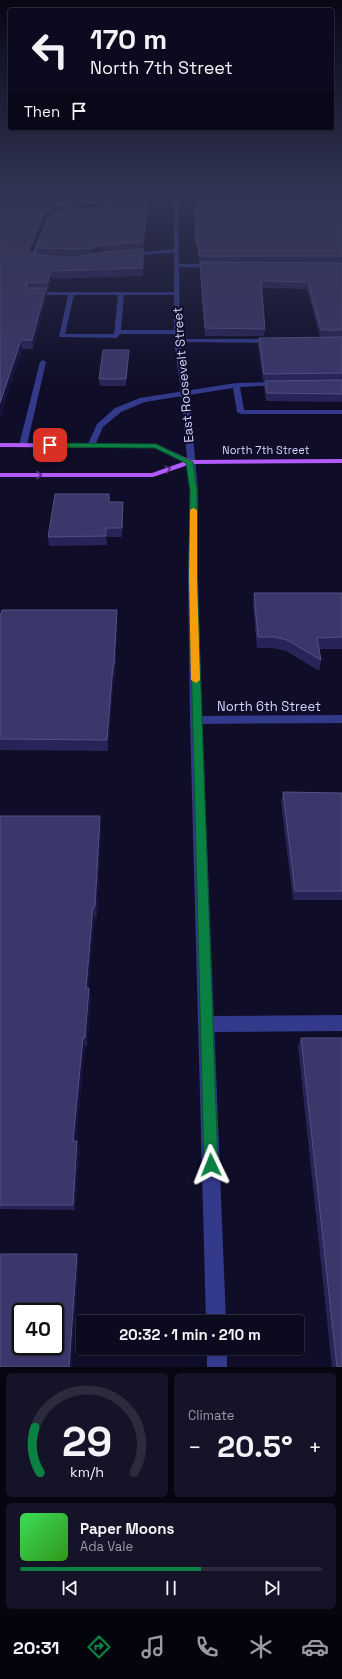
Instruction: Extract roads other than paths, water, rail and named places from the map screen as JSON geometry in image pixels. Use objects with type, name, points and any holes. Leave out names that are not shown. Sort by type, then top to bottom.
[{"type":"main road","name":"North 7th Street","points":[[0,445],[156,446],[190,462]]},
{"type":"main road","name":"North 7th Street","points":[[0,475],[153,475],[190,462],[342,461]]},
{"type":"street","points":[[38,259],[48,260]]},
{"type":"street","name":"East Roosevelt Street","points":[[176,259],[177,341],[185,392],[190,462],[194,491],[193,577],[196,720],[216,1315]]},
{"type":"street","points":[[176,266],[218,266]]},
{"type":"street","points":[[30,293],[177,293]]},
{"type":"street","points":[[71,293],[61,336],[117,336],[121,293]]},
{"type":"street","points":[[117,332],[177,332]]},
{"type":"street","points":[[177,341],[280,341]]},
{"type":"street","points":[[23,445],[43,362]]},
{"type":"street","points":[[91,446],[100,426],[118,410],[143,400],[185,392],[236,385],[288,384]]},
{"type":"street","points":[[236,385],[241,412],[342,412]]},
{"type":"street","name":"North 6th Street","points":[[196,720],[342,720]]},
{"type":"street","points":[[206,1024],[342,1023]]},
{"type":"street","points":[[217,1355],[217,1367]]}]
